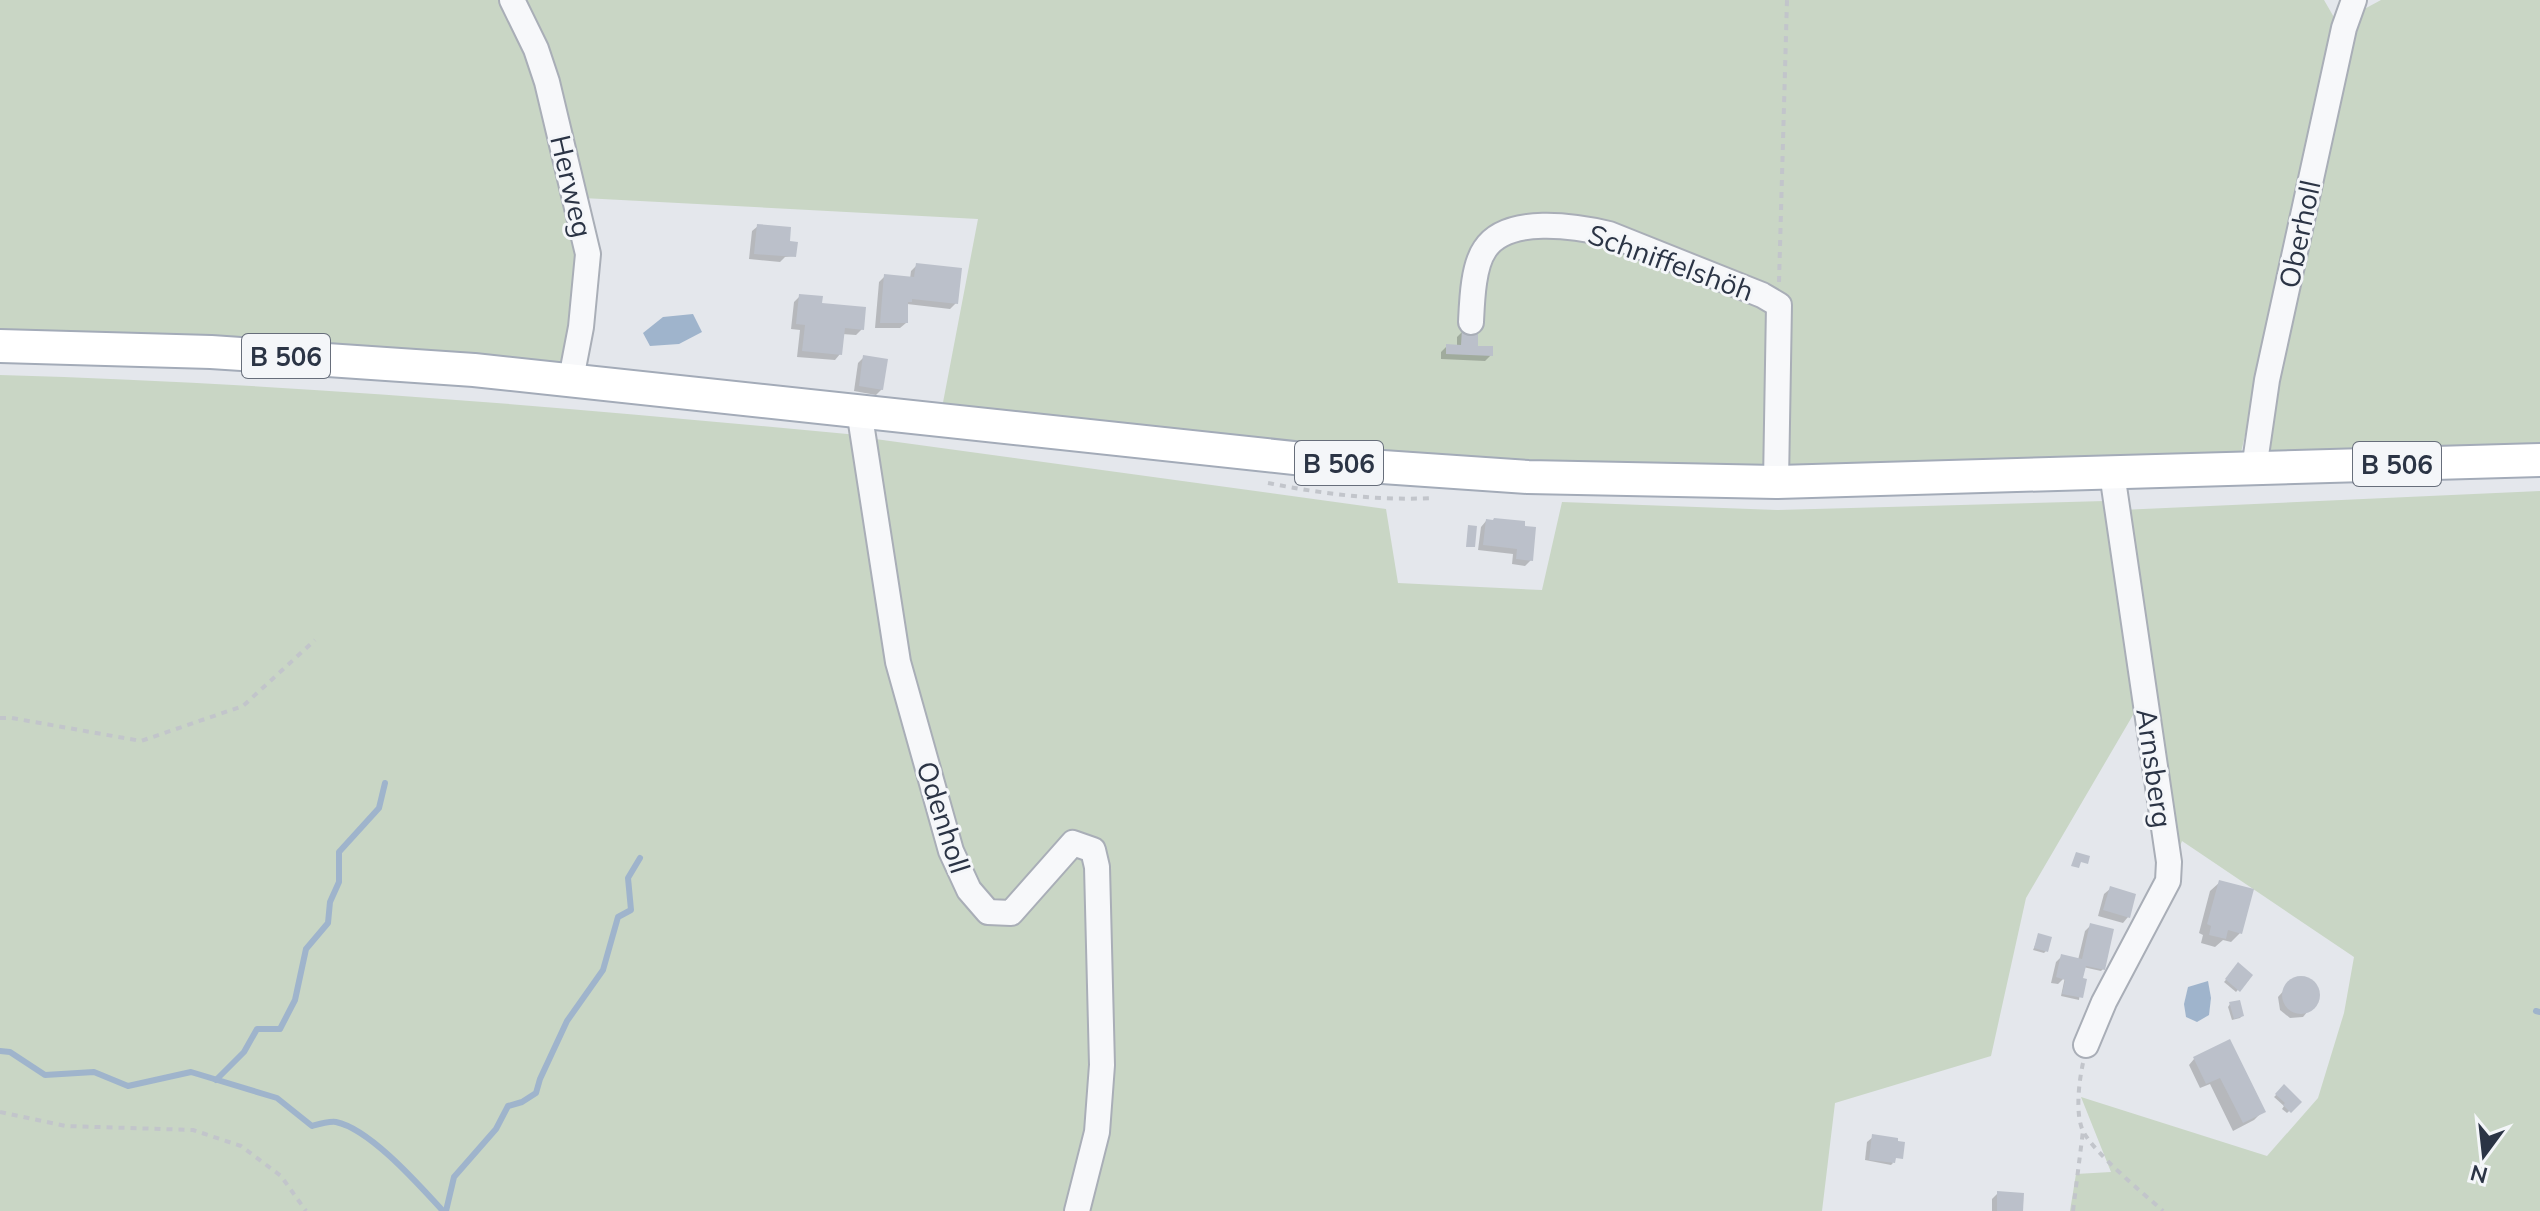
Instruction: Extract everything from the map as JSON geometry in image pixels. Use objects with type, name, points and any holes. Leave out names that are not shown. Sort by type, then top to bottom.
[{"type":"main road","name":"B 506","points":[[0,346],[121,348],[300,357],[571,379],[1368,466],[1528,477],[1776,482],[2540,460]]},
{"type":"street","name":"Herweg","points":[[512,0],[536,49],[547,82],[588,254],[581,327],[571,379]]},
{"type":"street","name":"Oberholl","points":[[2254,469],[2267,380],[2344,28],[2354,0]]},
{"type":"street","name":"Schniffelshöh","points":[[1471,322],[1472,292],[1482,252],[1489,243],[1500,234],[1547,225],[1609,234],[1762,295],[1779,305],[1776,482]]},
{"type":"street","name":"Odenholl","points":[[859,410],[898,662],[951,851],[969,890],[988,912],[1011,913],[1073,843],[1093,850],[1097,867],[1102,1065],[1097,1132],[1077,1211]]},
{"type":"street","name":"Arnsberg","points":[[2086,1045],[2104,1002],[2168,881],[2169,862],[2112,473]]},
{"type":"path","points":[[1779,305],[1787,0]]},
{"type":"path","points":[[0,718],[141,741],[243,706],[315,640]]},
{"type":"path","points":[[2073,1211],[2083,1131],[2078,1093],[2086,1045]]},
{"type":"path","points":[[0,1112],[66,1126],[193,1130],[241,1146],[281,1176],[306,1211]]},
{"type":"path","points":[[2083,1131],[2106,1158],[2163,1211]]},
{"type":"green space","points":[[0,0],[503,0],[541,81],[577,257],[570,367],[0,336]]},
{"type":"green space","points":[[519,0],[2324,0],[2339,26],[2240,457],[1658,472],[1236,440],[941,413],[978,219],[583,198]]},
{"type":"green space","points":[[2381,0],[2540,0],[2540,452],[2270,455],[2264,442],[2355,14]]},
{"type":"green space","points":[[0,375],[215,384],[429,398],[858,435],[901,661],[868,438],[1386,509],[1398,583],[1542,590],[1562,502],[1777,510],[2105,501],[2140,703],[2026,898],[1991,1056],[1835,1103],[1822,1211],[0,1211]]},
{"type":"green space","points":[[2540,491],[2540,1211],[2070,1211],[2076,1174],[2111,1172],[2081,1097],[2267,1156],[2318,1098],[2344,1013],[2354,957],[2182,841],[2174,862],[2121,510]]},
{"type":"water","points":[[693,314],[702,332],[679,344],[650,346],[643,333],[663,317]]},
{"type":"water","points":[[2208,981],[2211,998],[2209,1015],[2197,1022],[2186,1017],[2184,1004],[2188,987]]},
{"type":"building","points":[[757,224],[791,227],[790,241],[798,242],[796,257],[754,254]]},
{"type":"building","points":[[916,263],[962,268],[958,304],[912,299],[908,302],[908,323],[880,323],[884,274],[914,277]]},
{"type":"building","points":[[799,294],[823,296],[822,303],[866,307],[864,330],[845,328],[842,355],[802,351],[805,325],[796,324]]},
{"type":"building","points":[[1462,329],[1478,330],[1478,346],[1493,346],[1493,356],[1446,354],[1446,344],[1461,345]]},
{"type":"building","points":[[863,355],[888,359],[883,390],[859,386]]},
{"type":"building","points":[[1486,519],[1525,521],[1525,526],[1536,527],[1533,561],[1516,559],[1517,549],[1483,545]]},
{"type":"building","points":[[1468,525],[1477,526],[1475,547],[1466,547]]},
{"type":"building","points":[[2076,852],[2090,856],[2088,864],[2081,862],[2079,868],[2071,866]]},
{"type":"building","points":[[2219,880],[2254,889],[2242,934],[2228,930],[2226,939],[2209,935],[2211,926],[2207,924]]},
{"type":"building","points":[[2110,886],[2136,894],[2130,918],[2103,910]]},
{"type":"building","points":[[2090,923],[2114,929],[2105,970],[2086,966],[2083,998],[2062,994],[2065,980],[2056,977],[2061,954],[2082,959]]},
{"type":"building","points":[[2038,933],[2052,937],[2048,952],[2034,948]]},
{"type":"building","points":[[2238,962],[2253,975],[2240,992],[2225,979]]},
{"type":"building","points":[[2301,976],[2315,981],[2320,995],[2315,1009],[2301,1014],[2287,1009],[2282,995],[2287,981]]},
{"type":"building","points":[[2240,1000],[2244,1016],[2234,1019],[2229,1002]]},
{"type":"building","points":[[2230,1039],[2266,1112],[2243,1123],[2220,1078],[2206,1084],[2193,1057]]},
{"type":"building","points":[[2284,1084],[2302,1102],[2291,1113],[2275,1094]]},
{"type":"building","points":[[1872,1134],[1905,1142],[1903,1159],[1896,1158],[1895,1163],[1869,1160]]},
{"type":"building","points":[[1997,1191],[2024,1193],[2023,1211],[1997,1211]]},
{"type":"waterway","points":[[216,1080],[244,1052],[257,1029],[280,1029],[295,1000],[306,949],[328,923],[330,902],[339,882],[339,852],[379,808],[385,783]]},
{"type":"waterway","points":[[446,1211],[454,1177],[496,1129],[508,1106],[536,1093],[567,1021],[603,970],[618,917],[631,910],[628,878],[640,858]]},
{"type":"waterway","points":[[2536,1011],[2540,1012]]},
{"type":"waterway","points":[[0,1051],[10,1052],[45,1075],[94,1072],[128,1086],[191,1072],[277,1098],[312,1126],[336,1122],[364,1135],[393,1159],[443,1211]]}]
